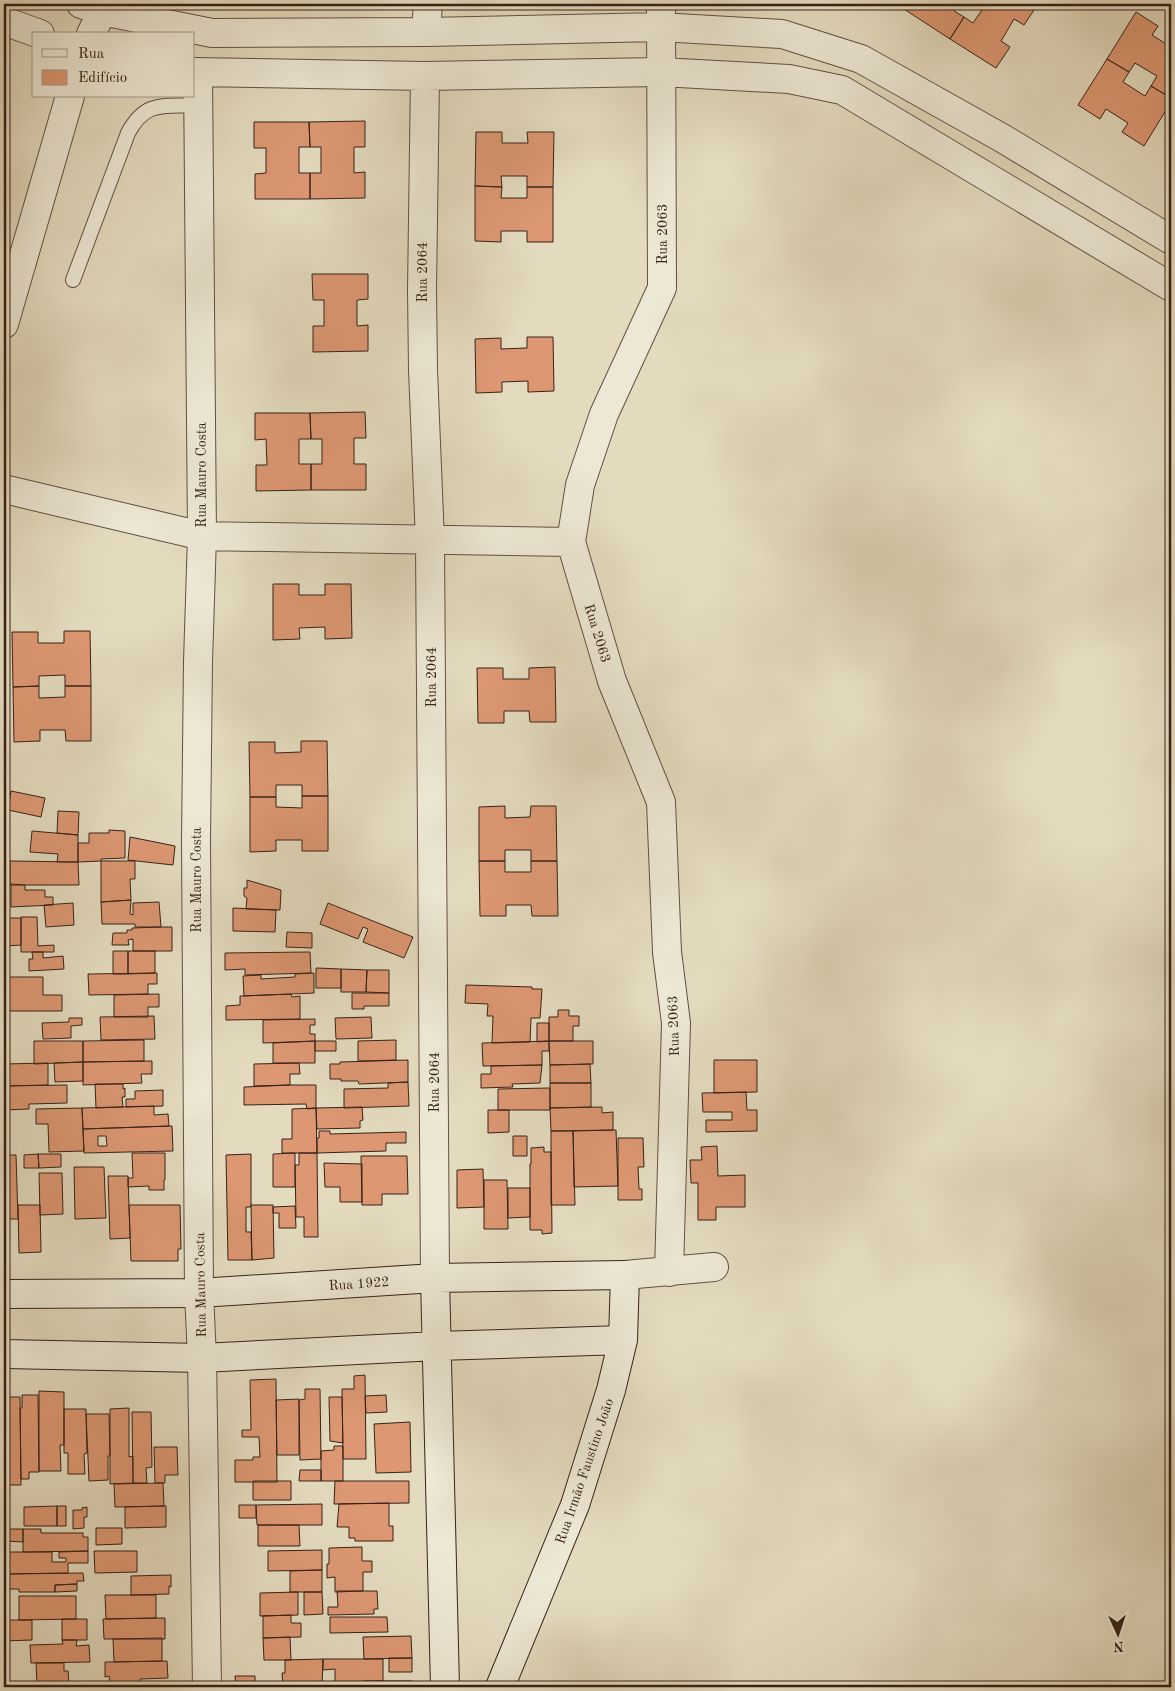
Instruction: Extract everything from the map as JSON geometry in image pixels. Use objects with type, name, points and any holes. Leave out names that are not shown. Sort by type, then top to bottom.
[{"type":"street","points":[[426,32],[428,4]]},
{"type":"street","points":[[95,13],[212,33],[426,32],[661,15],[782,34],[861,59],[1002,138],[1171,240]]},
{"type":"street","name":"Rua 2063","points":[[661,15],[662,288],[604,414],[580,485],[571,542],[612,681],[660,802],[667,952],[676,1024],[669,1272]]},
{"type":"street","points":[[4,21],[34,32]]},
{"type":"street","points":[[196,72],[425,76],[661,72],[789,79],[842,90],[1171,287]]},
{"type":"street","name":"Rua Mauro Costa","points":[[196,72],[198,105],[202,536],[196,831],[199,1294],[202,1358],[206,1687]]},
{"type":"street","name":"Rua 2064","points":[[425,76],[422,340],[430,540],[435,1278]]},
{"type":"street","points":[[4,324],[69,98]]},
{"type":"street","points":[[4,489],[202,536],[571,542]]},
{"type":"street","name":"Rua 1922","points":[[4,1294],[199,1294],[435,1278],[625,1275],[714,1267]]},
{"type":"street","name":"Rua Irmão Faustino João","points":[[500,1687],[575,1505],[612,1390],[623,1340],[625,1275]]},
{"type":"street","points":[[435,1278],[445,1687]]},
{"type":"street","points":[[4,1354],[202,1358],[437,1346],[623,1340]]},
{"type":"lane","points":[[73,280],[128,132],[134,121],[144,112],[154,107],[198,105]]},
{"type":"building","points":[[907,4],[959,4],[954,11],[964,17],[950,39],[904,9]]},
{"type":"building","points":[[986,4],[1038,4],[1024,25],[1014,19],[1001,41],[1010,47],[996,68],[950,39],[964,17],[973,23]]},
{"type":"building","points":[[1136,12],[1158,26],[1152,35],[1171,47],[1171,98],[1151,86],[1157,76],[1135,63],[1129,72],[1107,59]]},
{"type":"building","points":[[1107,59],[1129,72],[1123,82],[1145,96],[1151,86],[1171,98],[1171,102],[1144,146],[1122,132],[1128,123],[1106,109],[1100,119],[1078,105]]},
{"type":"building","points":[[4,68],[10,70],[4,90]]},
{"type":"building","points":[[365,121],[365,147],[354,147],[354,173],[365,172],[365,198],[310,199],[310,173],[321,173],[321,147],[310,147],[309,122]]},
{"type":"building","points":[[254,122],[309,122],[310,147],[299,147],[299,173],[310,173],[310,199],[255,199],[255,174],[266,173],[266,148],[254,148]]},
{"type":"building","points":[[476,132],[502,132],[502,143],[528,143],[527,132],[554,132],[553,187],[527,187],[527,176],[501,176],[502,187],[475,186]]},
{"type":"building","points":[[475,186],[502,187],[501,198],[527,198],[527,187],[553,187],[553,242],[527,242],[527,231],[501,231],[501,242],[475,241]]},
{"type":"building","points":[[312,274],[368,274],[368,299],[357,300],[357,326],[368,325],[368,351],[313,352],[313,326],[324,326],[324,300],[313,300]]},
{"type":"building","points":[[527,337],[553,337],[554,391],[528,392],[528,381],[502,382],[502,392],[476,393],[475,339],[501,338],[501,349],[527,348]]},
{"type":"building","points":[[365,412],[366,438],[354,438],[354,464],[366,464],[366,490],[311,490],[311,464],[322,464],[322,439],[311,439],[310,413]]},
{"type":"building","points":[[255,413],[310,413],[311,439],[299,439],[299,464],[311,464],[311,490],[256,491],[256,465],[267,465],[266,439],[255,440]]},
{"type":"building","points":[[273,584],[299,584],[299,595],[325,595],[325,584],[351,584],[352,638],[325,639],[325,627],[299,628],[300,639],[273,640]]},
{"type":"building","points":[[64,631],[90,631],[91,686],[65,686],[65,675],[39,676],[39,686],[13,687],[12,632],[38,632],[38,643],[64,643]]},
{"type":"building","points":[[555,667],[556,722],[530,722],[529,711],[504,711],[504,723],[478,723],[477,668],[503,668],[503,679],[529,679],[529,668]]},
{"type":"building","points":[[39,686],[39,698],[65,697],[65,686],[91,686],[91,741],[66,741],[65,730],[40,730],[40,741],[14,742],[13,687]]},
{"type":"building","points":[[301,741],[327,741],[328,796],[302,796],[302,785],[276,785],[276,797],[250,797],[249,742],[275,742],[275,753],[301,752]]},
{"type":"building","points":[[11,791],[45,798],[41,817],[8,810]]},
{"type":"building","points":[[302,796],[328,796],[328,851],[302,851],[302,840],[276,840],[276,851],[250,852],[250,797],[276,797],[276,807],[302,808]]},
{"type":"building","points":[[505,806],[505,818],[530,817],[531,806],[556,806],[557,861],[531,861],[531,850],[505,850],[505,861],[479,861],[479,807]]},
{"type":"building","points":[[58,811],[79,812],[78,835],[57,833]]},
{"type":"building","points":[[109,830],[125,831],[125,858],[78,862],[78,843],[89,843],[89,833],[109,833]]},
{"type":"building","points":[[32,831],[78,835],[78,862],[57,862],[58,854],[30,852]]},
{"type":"building","points":[[130,837],[175,846],[173,865],[128,860]]},
{"type":"building","points":[[10,861],[78,862],[79,885],[10,885]]},
{"type":"building","points":[[101,861],[135,861],[135,879],[130,879],[131,900],[101,902]]},
{"type":"building","points":[[479,861],[505,861],[505,872],[531,872],[531,861],[557,861],[558,916],[532,916],[531,905],[506,905],[506,916],[480,916]]},
{"type":"building","points":[[247,880],[281,890],[280,910],[246,909],[247,898],[244,896],[244,888],[247,888]]},
{"type":"building","points":[[11,884],[25,885],[25,890],[45,890],[45,897],[53,897],[53,905],[11,907]]},
{"type":"building","points":[[131,900],[130,914],[133,915],[133,903],[159,902],[161,927],[135,927],[135,924],[102,924],[101,902]]},
{"type":"building","points":[[73,903],[74,925],[46,927],[44,905]]},
{"type":"building","points":[[328,903],[413,937],[404,958],[363,942],[368,929],[363,927],[358,939],[320,924]]},
{"type":"building","points":[[233,908],[276,910],[275,932],[233,931]]},
{"type":"building","points":[[21,917],[37,917],[38,946],[54,945],[54,952],[21,952]]},
{"type":"building","points":[[5,918],[21,918],[21,945],[5,946]]},
{"type":"building","points":[[172,927],[172,951],[133,951],[133,939],[128,940],[129,945],[112,945],[113,933],[127,933],[127,930],[132,930],[132,928]]},
{"type":"building","points":[[287,932],[312,933],[312,948],[286,947]]},
{"type":"building","points":[[113,951],[128,951],[128,974],[113,974]]},
{"type":"building","points":[[128,951],[155,951],[155,973],[128,974]]},
{"type":"building","points":[[32,952],[43,952],[43,958],[63,956],[64,969],[29,971],[29,959],[33,959]]},
{"type":"building","points":[[310,952],[311,973],[245,975],[245,969],[225,970],[225,953]]},
{"type":"building","points":[[316,968],[341,969],[341,988],[316,988]]},
{"type":"building","points":[[341,969],[367,970],[366,992],[341,992]]},
{"type":"building","points":[[367,970],[389,970],[389,993],[366,992]]},
{"type":"building","points":[[157,973],[157,984],[148,984],[148,994],[89,995],[88,974]]},
{"type":"building","points":[[314,973],[314,993],[244,996],[243,976],[261,975],[261,979],[295,977],[295,974]]},
{"type":"building","points":[[43,977],[43,995],[62,995],[62,1011],[4,1011],[4,978]]},
{"type":"building","points":[[466,985],[542,989],[540,1018],[531,1018],[530,1042],[492,1043],[493,1016],[487,1016],[488,1004],[465,1003]]},
{"type":"building","points":[[352,993],[389,993],[389,1006],[364,1006],[364,1009],[352,1009]]},
{"type":"building","points":[[159,994],[159,1007],[148,1007],[148,1017],[114,1017],[114,995]]},
{"type":"building","points":[[291,994],[292,997],[300,996],[300,1019],[226,1020],[226,1006],[240,1005],[240,996]]},
{"type":"building","points":[[558,1010],[569,1010],[569,1016],[579,1016],[579,1026],[573,1026],[573,1041],[549,1041],[549,1017],[558,1017]]},
{"type":"building","points":[[154,1016],[155,1039],[101,1040],[100,1017]]},
{"type":"building","points":[[371,1017],[372,1038],[336,1039],[335,1018]]},
{"type":"building","points":[[69,1018],[82,1018],[82,1025],[71,1026],[71,1038],[43,1039],[42,1023],[69,1022]]},
{"type":"building","points":[[315,1019],[315,1025],[310,1025],[310,1034],[315,1034],[315,1041],[263,1043],[263,1020]]},
{"type":"building","points":[[537,1023],[549,1023],[549,1041],[537,1042]]},
{"type":"building","points":[[144,1040],[144,1061],[83,1062],[83,1041]]},
{"type":"building","points":[[396,1040],[396,1060],[358,1061],[358,1041]]},
{"type":"building","points":[[34,1041],[83,1041],[83,1062],[34,1064]]},
{"type":"building","points":[[315,1041],[336,1041],[336,1051],[315,1051]]},
{"type":"building","points":[[315,1041],[315,1063],[273,1063],[273,1043]]},
{"type":"building","points":[[549,1041],[549,1051],[542,1051],[542,1065],[483,1066],[482,1043]]},
{"type":"building","points":[[549,1041],[593,1041],[593,1064],[550,1065]]},
{"type":"building","points":[[408,1060],[408,1082],[359,1084],[358,1081],[330,1079],[330,1064]]},
{"type":"building","points":[[714,1060],[757,1060],[757,1092],[714,1093]]},
{"type":"building","points":[[152,1061],[152,1074],[141,1074],[142,1083],[83,1085],[83,1062]]},
{"type":"building","points":[[83,1062],[83,1081],[55,1082],[54,1063]]},
{"type":"building","points":[[48,1063],[48,1085],[4,1086],[4,1064]]},
{"type":"building","points":[[299,1063],[300,1074],[290,1074],[290,1085],[254,1086],[254,1064]]},
{"type":"building","points":[[590,1064],[591,1083],[550,1083],[550,1065]]},
{"type":"building","points":[[542,1065],[540,1083],[512,1084],[513,1087],[481,1088],[481,1074],[491,1074],[491,1066]]},
{"type":"building","points":[[408,1082],[409,1106],[344,1108],[344,1089],[388,1088],[388,1083]]},
{"type":"building","points":[[550,1083],[591,1083],[591,1107],[550,1108]]},
{"type":"building","points":[[95,1084],[123,1084],[125,1097],[122,1097],[123,1107],[96,1108]]},
{"type":"building","points":[[67,1085],[67,1103],[29,1104],[29,1109],[4,1110],[4,1086]]},
{"type":"building","points":[[316,1085],[316,1108],[307,1109],[306,1104],[244,1105],[244,1087]]},
{"type":"building","points":[[550,1088],[550,1110],[498,1110],[498,1089]]},
{"type":"building","points":[[163,1090],[163,1106],[126,1107],[126,1099],[135,1099],[135,1091]]},
{"type":"building","points":[[746,1092],[747,1110],[757,1110],[757,1131],[706,1132],[706,1120],[732,1120],[732,1112],[703,1112],[702,1093]]},
{"type":"building","points":[[154,1106],[154,1115],[168,1114],[169,1126],[83,1129],[82,1108]]},
{"type":"building","points":[[362,1107],[363,1120],[360,1121],[360,1128],[317,1129],[316,1108]]},
{"type":"building","points":[[602,1107],[602,1113],[613,1112],[613,1130],[551,1131],[550,1108]]},
{"type":"building","points":[[82,1108],[84,1151],[49,1152],[48,1124],[36,1124],[36,1109]]},
{"type":"building","points":[[316,1108],[317,1153],[282,1153],[282,1139],[292,1139],[292,1109]]},
{"type":"building","points":[[488,1110],[509,1110],[509,1132],[488,1133]]},
{"type":"building","points":[[172,1126],[173,1151],[84,1153],[83,1129]],"holes":[[[98,1136],[106,1136],[107,1146],[98,1146]]]},
{"type":"building","points":[[616,1130],[618,1186],[574,1187],[573,1131]]},
{"type":"building","points":[[319,1131],[330,1131],[330,1134],[406,1132],[406,1143],[386,1143],[386,1151],[317,1153]]},
{"type":"building","points":[[551,1131],[573,1131],[575,1205],[551,1205]]},
{"type":"building","points":[[513,1136],[527,1136],[527,1156],[513,1156]]},
{"type":"building","points":[[618,1138],[643,1138],[644,1167],[638,1167],[639,1189],[642,1189],[642,1200],[618,1200]]},
{"type":"building","points":[[717,1146],[718,1176],[745,1175],[745,1207],[716,1207],[716,1220],[698,1220],[698,1183],[691,1183],[690,1160],[702,1160],[701,1147]]},
{"type":"building","points":[[544,1147],[544,1152],[551,1152],[552,1233],[542,1234],[542,1230],[530,1230],[530,1164],[531,1148]]},
{"type":"building","points":[[132,1153],[165,1153],[164,1190],[149,1190],[149,1186],[128,1187],[128,1178],[133,1178]]},
{"type":"building","points":[[295,1153],[295,1187],[273,1187],[273,1154]]},
{"type":"building","points":[[299,1153],[317,1153],[318,1237],[304,1237],[304,1217],[296,1217],[295,1165],[299,1165]]},
{"type":"building","points":[[38,1154],[61,1154],[61,1167],[39,1168]]},
{"type":"building","points":[[38,1154],[39,1168],[24,1168],[24,1155]]},
{"type":"building","points":[[251,1154],[251,1207],[246,1207],[246,1232],[251,1232],[252,1260],[228,1260],[226,1155]]},
{"type":"building","points":[[4,1155],[16,1155],[18,1219],[4,1219]]},
{"type":"building","points":[[361,1156],[407,1156],[408,1194],[382,1194],[382,1205],[362,1205]]},
{"type":"building","points":[[324,1163],[362,1164],[362,1202],[340,1202],[340,1187],[325,1187]]},
{"type":"building","points":[[74,1167],[104,1167],[106,1218],[75,1219]]},
{"type":"building","points":[[483,1169],[484,1207],[457,1208],[457,1170]]},
{"type":"building","points":[[39,1173],[62,1173],[63,1214],[40,1215]]},
{"type":"building","points":[[108,1176],[128,1176],[130,1238],[110,1239]]},
{"type":"building","points":[[484,1180],[507,1180],[508,1229],[484,1229]]},
{"type":"building","points":[[508,1188],[530,1188],[530,1217],[508,1218]]},
{"type":"building","points":[[18,1205],[40,1205],[41,1252],[19,1253]]},
{"type":"building","points":[[129,1205],[180,1205],[181,1249],[178,1249],[178,1261],[131,1261]]},
{"type":"building","points":[[251,1205],[273,1205],[274,1258],[252,1260]]},
{"type":"building","points":[[295,1206],[296,1228],[279,1228],[279,1213],[273,1213],[273,1207]]},
{"type":"building","points":[[365,1375],[366,1459],[343,1459],[342,1389],[354,1389],[354,1376]]},
{"type":"building","points":[[276,1379],[277,1482],[235,1482],[235,1460],[253,1460],[253,1457],[260,1457],[259,1437],[242,1437],[242,1430],[251,1430],[250,1380]]},
{"type":"building","points":[[305,1389],[320,1389],[321,1459],[300,1460],[299,1400],[305,1399]]},
{"type":"building","points":[[39,1391],[64,1392],[64,1445],[60,1445],[61,1471],[39,1471]]},
{"type":"building","points":[[22,1395],[38,1395],[39,1472],[29,1472],[29,1479],[21,1479],[20,1408],[22,1408]]},
{"type":"building","points":[[386,1395],[387,1412],[366,1413],[365,1396]]},
{"type":"building","points":[[4,1397],[20,1397],[21,1485],[4,1485]]},
{"type":"building","points":[[329,1397],[342,1397],[343,1443],[330,1441]]},
{"type":"building","points":[[299,1399],[299,1455],[277,1455],[276,1400]]},
{"type":"building","points":[[129,1408],[129,1457],[133,1456],[133,1483],[110,1484],[110,1409]]},
{"type":"building","points":[[64,1409],[86,1409],[87,1453],[84,1454],[85,1474],[68,1474],[68,1453],[64,1453]]},
{"type":"building","points":[[132,1412],[151,1412],[152,1467],[146,1468],[147,1483],[133,1483]]},
{"type":"building","points":[[86,1414],[109,1414],[110,1456],[108,1456],[108,1480],[89,1481]]},
{"type":"building","points":[[410,1422],[411,1472],[376,1473],[374,1424]]},
{"type":"building","points":[[334,1446],[343,1446],[343,1481],[321,1481],[321,1451],[334,1450]]},
{"type":"building","points":[[154,1447],[177,1447],[178,1475],[165,1475],[165,1483],[155,1483]]},
{"type":"building","points":[[300,1470],[321,1470],[321,1481],[299,1481]]},
{"type":"building","points":[[253,1481],[291,1481],[291,1500],[253,1500]]},
{"type":"building","points":[[335,1481],[409,1481],[409,1503],[334,1504]]},
{"type":"building","points":[[163,1483],[164,1506],[115,1507],[114,1484]]},
{"type":"building","points":[[389,1503],[389,1526],[393,1526],[393,1541],[355,1541],[355,1538],[349,1538],[349,1527],[337,1527],[339,1504]]},
{"type":"building","points":[[322,1504],[322,1525],[257,1525],[256,1505]]},
{"type":"building","points":[[239,1505],[256,1505],[256,1518],[239,1518]]},
{"type":"building","points":[[57,1506],[66,1506],[66,1526],[57,1526]]},
{"type":"building","points":[[57,1506],[57,1526],[24,1526],[24,1507]]},
{"type":"building","points":[[166,1506],[166,1527],[125,1528],[125,1507]]},
{"type":"building","points":[[87,1507],[87,1517],[84,1517],[84,1528],[73,1529],[73,1510],[82,1510],[82,1508]]},
{"type":"building","points":[[258,1525],[299,1525],[300,1546],[258,1546]]},
{"type":"building","points":[[96,1528],[122,1528],[122,1544],[96,1545]]},
{"type":"building","points":[[7,1529],[23,1529],[23,1542],[6,1541]]},
{"type":"building","points":[[23,1529],[41,1529],[41,1533],[83,1533],[83,1537],[88,1537],[88,1551],[23,1552]]},
{"type":"building","points":[[362,1547],[362,1561],[372,1561],[372,1572],[363,1572],[363,1591],[335,1592],[335,1577],[327,1578],[329,1548]]},
{"type":"building","points":[[322,1550],[322,1570],[268,1571],[268,1551]]},
{"type":"building","points":[[88,1551],[88,1563],[68,1563],[68,1573],[4,1574],[4,1552],[52,1552],[52,1562],[66,1562],[66,1558],[59,1558],[59,1552]]},
{"type":"building","points":[[94,1551],[137,1551],[137,1572],[95,1573]]},
{"type":"building","points":[[322,1570],[322,1592],[290,1592],[290,1571]]},
{"type":"building","points":[[83,1573],[84,1581],[77,1581],[77,1584],[55,1585],[55,1592],[19,1592],[19,1589],[4,1589],[4,1574]]},
{"type":"building","points":[[171,1575],[169,1594],[131,1595],[131,1576]]},
{"type":"building","points":[[77,1584],[77,1591],[55,1592],[55,1585]]},
{"type":"building","points":[[337,1591],[377,1591],[378,1609],[374,1609],[374,1614],[328,1615],[328,1607],[338,1607]]},
{"type":"building","points":[[298,1592],[298,1615],[260,1616],[260,1593]]},
{"type":"building","points":[[304,1592],[322,1592],[323,1614],[304,1615]]},
{"type":"building","points":[[105,1595],[156,1595],[156,1618],[106,1619]]},
{"type":"building","points":[[19,1596],[76,1596],[76,1619],[19,1620]]},
{"type":"building","points":[[291,1615],[291,1623],[301,1623],[301,1637],[263,1638],[263,1616]]},
{"type":"building","points":[[330,1617],[387,1617],[388,1632],[330,1633]]},
{"type":"building","points":[[165,1618],[165,1639],[104,1639],[103,1619]]},
{"type":"building","points":[[62,1619],[87,1619],[87,1640],[62,1640]]},
{"type":"building","points":[[4,1620],[32,1620],[32,1640],[4,1641]]},
{"type":"building","points":[[411,1636],[412,1658],[364,1659],[363,1637]]},
{"type":"building","points":[[290,1637],[291,1660],[264,1660],[263,1638]]},
{"type":"building","points":[[162,1638],[162,1661],[114,1662],[113,1639]]},
{"type":"building","points":[[62,1640],[77,1640],[76,1646],[89,1645],[90,1662],[31,1663],[30,1645],[63,1644]]},
{"type":"building","points":[[389,1658],[412,1658],[412,1672],[389,1672]]},
{"type":"building","points":[[323,1659],[322,1687],[283,1687],[282,1673],[285,1673],[285,1660]]},
{"type":"building","points":[[323,1659],[383,1659],[383,1681],[335,1682],[335,1669],[323,1670]]},
{"type":"building","points":[[167,1661],[168,1678],[140,1679],[140,1683],[110,1683],[109,1676],[105,1677],[105,1662]]},
{"type":"building","points":[[36,1663],[64,1663],[64,1671],[68,1671],[69,1684],[37,1684]]},
{"type":"building","points":[[235,1676],[255,1676],[255,1687],[236,1687]]},
{"type":"building","points":[[363,1681],[412,1681],[412,1687],[336,1687],[363,1686]]},
{"type":"building","points":[[182,1682],[182,1687],[95,1687],[95,1683]]}]
